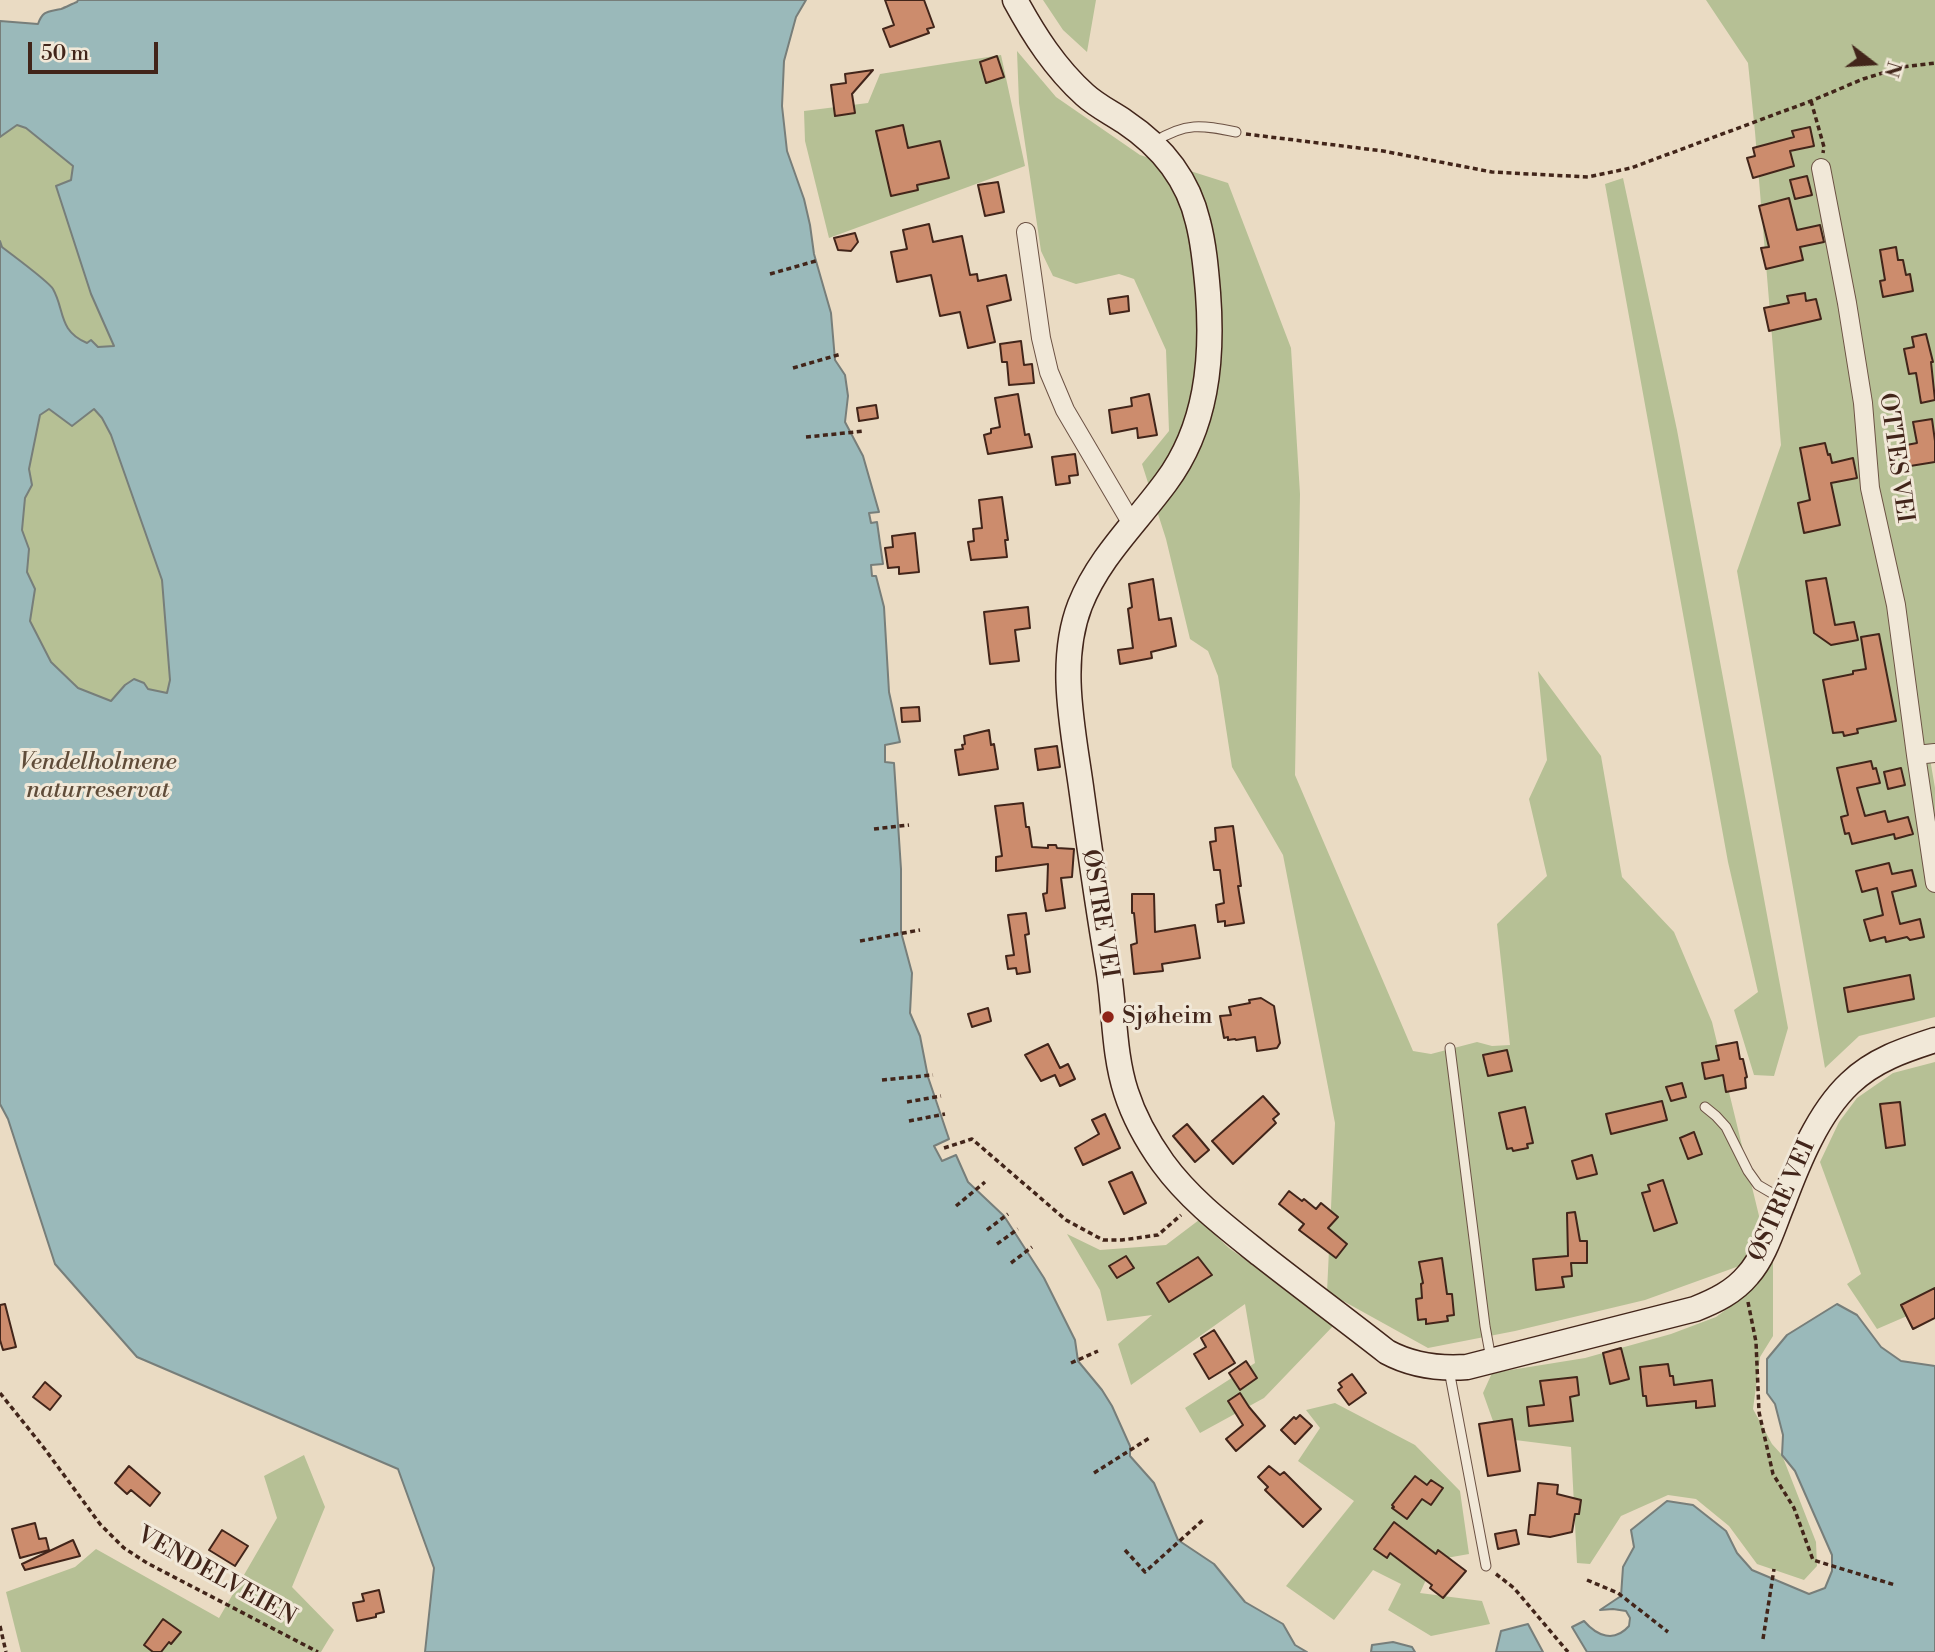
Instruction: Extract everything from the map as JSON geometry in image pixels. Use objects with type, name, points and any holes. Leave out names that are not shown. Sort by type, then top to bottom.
[{"type":"street","name":"ØSTRE VEI","points":[[1015,0],[1045,50],[1074,84],[1088,98],[1153,143],[1178,172],[1198,219],[1206,267],[1209,348],[1203,402],[1191,438],[1173,472],[1098,569],[1074,621],[1069,650],[1072,720],[1119,1065],[1126,1092],[1143,1131],[1166,1166],[1197,1202],[1387,1352],[1423,1366],[1467,1367],[1695,1309],[1734,1289],[1752,1270],[1764,1250],[1824,1115],[1851,1082],[1871,1067],[1893,1054],[1935,1041]]},
{"type":"street","name":"OTTES VEI","points":[[1821,167],[1863,403],[1870,488],[1896,605],[1935,883]]},
{"type":"street","points":[[1026,232],[1041,338],[1049,372],[1066,410],[1132,524]]},
{"type":"street","points":[[1916,755],[1935,752]]},
{"type":"lane","points":[[1153,143],[1165,135],[1188,127],[1236,132]]},
{"type":"lane","points":[[1450,1048],[1485,1326],[1492,1360]]},
{"type":"lane","points":[[1705,1107],[1723,1122],[1758,1185],[1784,1200]]},
{"type":"lane","points":[[1448,1368],[1486,1566]]},
{"type":"path","points":[[1236,132],[1383,151],[1492,172],[1588,177],[1631,167],[1811,101],[1863,79],[1902,67],[1935,63]]},
{"type":"path","points":[[1811,101],[1824,148],[1821,167]]},
{"type":"path","points":[[770,274],[819,260]]},
{"type":"path","points":[[793,368],[841,354]]},
{"type":"path","points":[[806,438],[864,431]]},
{"type":"path","points":[[874,829],[909,825]]},
{"type":"path","points":[[860,941],[920,930]]},
{"type":"path","points":[[882,1080],[933,1075]]},
{"type":"path","points":[[907,1102],[941,1096]]},
{"type":"path","points":[[909,1121],[945,1114]]},
{"type":"path","points":[[944,1148],[972,1139],[1066,1220],[1103,1240],[1158,1235],[1197,1202]]},
{"type":"path","points":[[956,1206],[985,1182]]},
{"type":"path","points":[[987,1230],[1008,1214]]},
{"type":"path","points":[[997,1244],[1018,1229]]},
{"type":"path","points":[[1011,1263],[1032,1247]]},
{"type":"path","points":[[1742,1281],[1756,1342],[1759,1412],[1773,1474],[1794,1508],[1813,1560],[1895,1585]]},
{"type":"path","points":[[1071,1363],[1098,1351]]},
{"type":"path","name":"VENDELVEIEN","points":[[0,1393],[100,1524],[124,1548],[147,1563],[318,1652]]},
{"type":"path","points":[[1094,1473],[1151,1437]]},
{"type":"path","points":[[1125,1550],[1145,1572],[1204,1518]]},
{"type":"path","points":[[1486,1566],[1514,1588],[1568,1652]]},
{"type":"path","points":[[1763,1639],[1774,1569]]},
{"type":"path","points":[[1587,1580],[1618,1593],[1668,1632]]},
{"type":"path","points":[[0,1626],[6,1652]]},
{"type":"green space","points":[[1043,0],[1096,0],[1087,52],[1063,30]]},
{"type":"green space","points":[[1706,0],[1935,0],[1935,751],[1929,753],[1935,788],[1935,1017],[1859,1036],[1825,1068],[1737,571],[1781,445],[1748,63]]},
{"type":"green space","points":[[1017,51],[1056,97],[1140,155],[1228,183],[1291,348],[1300,494],[1295,775],[1413,1051],[1431,1054],[1477,1042],[1492,1046],[1510,1045],[1497,924],[1547,876],[1529,799],[1547,760],[1538,671],[1601,756],[1622,877],[1674,932],[1712,1022],[1760,1220],[1742,1265],[1645,1300],[1515,1331],[1428,1348],[1327,1292],[1335,1123],[1283,855],[1232,767],[1218,676],[1208,651],[1190,639],[1166,539],[1142,464],[1169,431],[1166,350],[1134,279],[1119,274],[1076,284],[1053,276],[1041,251],[1019,103]]},
{"type":"green space","points":[[1001,55],[1025,166],[829,238],[805,141],[804,111],[868,103],[880,74]]},
{"type":"green space","name":"Vendelholmene naturreservat","points":[[0,112],[88,154],[136,319],[197,800],[0,1070]]},
{"type":"green space","points":[[1623,178],[1677,430],[1788,1028],[1774,1076],[1754,1075],[1734,1010],[1758,992],[1728,862],[1605,184]]},
{"type":"green space","points":[[1935,1062],[1935,1304],[1877,1329],[1847,1284],[1861,1274],[1820,1162],[1839,1122],[1857,1098],[1893,1073]]},
{"type":"green space","points":[[1199,1220],[1229,1248],[1335,1324],[1264,1398],[1200,1433],[1185,1408],[1255,1363],[1245,1304],[1131,1385],[1118,1344],[1152,1315],[1107,1321],[1100,1290],[1067,1234],[1100,1250],[1166,1245]]},
{"type":"green space","points":[[1773,1260],[1773,1336],[1760,1357],[1753,1409],[1772,1444],[1782,1455],[1816,1542],[1817,1566],[1804,1580],[1757,1564],[1729,1526],[1696,1499],[1668,1495],[1621,1516],[1590,1564],[1577,1563],[1571,1447],[1499,1438],[1483,1393],[1492,1373],[1585,1358],[1671,1334],[1716,1317],[1746,1295]]},
{"type":"green space","points":[[1335,1403],[1415,1445],[1460,1491],[1469,1554],[1435,1560],[1420,1593],[1482,1601],[1490,1624],[1431,1636],[1388,1610],[1401,1584],[1373,1570],[1334,1620],[1286,1586],[1354,1501],[1298,1461],[1320,1428],[1306,1410]]},
{"type":"green space","points":[[304,1455],[325,1507],[292,1587],[334,1630],[321,1652],[21,1652],[6,1592],[75,1567],[96,1549],[219,1618],[277,1518],[264,1476]]},
{"type":"water","points":[[806,0],[796,17],[784,61],[782,106],[787,151],[804,199],[814,254],[831,313],[835,360],[845,375],[848,396],[845,422],[863,456],[879,512],[869,513],[871,523],[877,522],[883,564],[871,565],[872,576],[876,576],[884,607],[889,692],[900,742],[885,745],[885,762],[894,763],[901,869],[901,932],[912,973],[910,1013],[920,1036],[928,1077],[949,1139],[934,1146],[942,1161],[956,1155],[968,1182],[1004,1216],[1044,1278],[1075,1340],[1078,1361],[1112,1406],[1130,1446],[1130,1456],[1154,1483],[1178,1540],[1214,1564],[1245,1602],[1283,1624],[1295,1645],[1307,1652],[425,1652],[434,1568],[398,1469],[137,1357],[55,1264],[8,1119],[0,1104],[0,241],[2,247],[50,285],[71,332],[87,343],[91,340],[98,347],[114,346],[91,294],[56,186],[71,180],[73,166],[26,128],[17,125],[0,137],[0,21],[38,24],[46,12],[77,2]],"holes":[[[49,409],[72,426],[94,409],[111,435],[162,580],[170,680],[167,693],[148,689],[144,683],[134,679],[111,701],[78,688],[51,662],[30,621],[35,589],[27,572],[29,549],[22,530],[25,498],[32,485],[29,469],[40,415]]]},
{"type":"water","points":[[1837,1304],[1857,1315],[1881,1347],[1901,1361],[1935,1366],[1935,1652],[1587,1652],[1572,1627],[1584,1621],[1600,1634],[1612,1636],[1629,1626],[1630,1618],[1626,1611],[1600,1610],[1621,1596],[1623,1567],[1634,1547],[1631,1530],[1667,1501],[1693,1505],[1726,1531],[1737,1553],[1752,1570],[1809,1594],[1825,1588],[1832,1571],[1832,1555],[1795,1471],[1782,1455],[1783,1435],[1775,1404],[1767,1393],[1767,1359],[1787,1335]]},
{"type":"water","points":[[1528,1624],[1543,1652],[1496,1652],[1501,1631]]},
{"type":"water","points":[[1393,1642],[1412,1647],[1415,1652],[1371,1652],[1372,1645]]},
{"type":"building","points":[[885,0],[924,0],[934,27],[927,29],[929,33],[890,47],[883,29],[894,25]]},
{"type":"building","points":[[997,56],[1004,77],[986,83],[980,62]]},
{"type":"building","points":[[873,70],[852,94],[855,113],[835,116],[831,85],[846,83],[845,74]]},
{"type":"building","points":[[903,125],[908,148],[940,141],[949,178],[917,185],[918,190],[891,196],[876,131]]},
{"type":"building","points":[[1810,127],[1814,146],[1790,151],[1794,166],[1753,178],[1747,158],[1755,156],[1753,148],[1794,137],[1792,131]]},
{"type":"building","points":[[1807,176],[1812,195],[1795,199],[1790,180]]},
{"type":"building","points":[[998,182],[1004,212],[985,216],[978,185]]},
{"type":"building","points":[[1789,198],[1797,230],[1820,225],[1824,242],[1800,247],[1803,260],[1766,269],[1761,248],[1769,247],[1759,206]]},
{"type":"building","points":[[929,224],[933,242],[962,236],[970,275],[977,274],[978,281],[1006,275],[1011,300],[987,306],[995,342],[968,348],[960,312],[940,316],[931,275],[897,282],[891,252],[907,249],[903,230]]},
{"type":"building","points":[[855,233],[858,242],[851,251],[838,250],[834,238]]},
{"type":"building","points":[[1896,247],[1898,260],[1903,260],[1906,275],[1910,274],[1913,291],[1883,297],[1880,281],[1885,280],[1880,250]]},
{"type":"building","points":[[1805,293],[1806,301],[1816,299],[1821,319],[1769,331],[1764,308],[1789,303],[1787,296]]},
{"type":"building","points":[[1128,296],[1129,311],[1110,314],[1108,299]]},
{"type":"building","points":[[1926,334],[1933,362],[1935,400],[1921,403],[1916,373],[1909,374],[1904,349],[1914,347],[1912,337]]},
{"type":"building","points":[[1021,341],[1024,365],[1032,364],[1034,383],[1009,385],[1007,362],[1002,362],[1000,344]]},
{"type":"building","points":[[1018,394],[1025,435],[1029,434],[1032,447],[988,454],[984,435],[991,433],[991,429],[1000,427],[995,398]]},
{"type":"building","points":[[1149,394],[1157,435],[1138,438],[1137,428],[1112,433],[1109,410],[1132,406],[1131,398]]},
{"type":"building","points":[[876,405],[878,418],[859,421],[857,408]]},
{"type":"building","points":[[1932,419],[1935,462],[1904,467],[1901,446],[1917,443],[1913,422]]},
{"type":"building","points":[[1825,443],[1832,463],[1853,458],[1857,478],[1831,483],[1840,525],[1804,533],[1798,503],[1810,500],[1800,448]]},
{"type":"building","points":[[1075,454],[1078,475],[1069,476],[1070,483],[1056,485],[1052,457]]},
{"type":"building","points":[[1002,497],[1008,540],[1005,540],[1007,557],[971,560],[968,542],[974,541],[973,529],[982,528],[979,500]]},
{"type":"building","points":[[915,533],[919,572],[899,574],[899,567],[888,568],[885,548],[893,547],[892,536]]},
{"type":"building","points":[[1826,578],[1835,625],[1854,622],[1858,640],[1831,645],[1814,633],[1806,581]]},
{"type":"building","points":[[1153,579],[1159,620],[1171,618],[1176,646],[1151,652],[1152,658],[1120,664],[1118,650],[1133,648],[1128,609],[1132,607],[1129,584]]},
{"type":"building","points":[[1028,607],[1030,628],[1015,630],[1019,661],[990,664],[984,612]]},
{"type":"building","points":[[1879,634],[1896,721],[1857,729],[1858,733],[1844,736],[1843,732],[1833,733],[1823,680],[1866,669],[1861,637]]},
{"type":"building","points":[[919,707],[920,721],[902,722],[901,708]]},
{"type":"building","points":[[989,730],[998,769],[959,775],[955,750],[963,749],[964,736]]},
{"type":"building","points":[[1057,746],[1060,767],[1038,770],[1035,749]]},
{"type":"building","points":[[1871,761],[1880,783],[1857,788],[1865,816],[1885,811],[1888,822],[1908,817],[1913,834],[1895,839],[1894,834],[1852,844],[1849,833],[1845,834],[1841,817],[1848,815],[1837,768]]},
{"type":"building","points":[[1901,768],[1905,785],[1888,789],[1884,772]]},
{"type":"building","points":[[1023,803],[1032,847],[1048,848],[1048,845],[1056,845],[1057,848],[1074,849],[1072,877],[1061,878],[1065,908],[1046,911],[1043,894],[1047,893],[1048,864],[996,871],[996,857],[1002,856],[995,806]]},
{"type":"building","points":[[1233,826],[1244,923],[1225,926],[1225,921],[1218,922],[1216,905],[1224,903],[1220,870],[1214,870],[1210,842],[1216,841],[1215,828]]},
{"type":"building","points":[[1889,863],[1892,874],[1912,870],[1916,886],[1892,892],[1900,924],[1920,919],[1924,937],[1910,940],[1907,937],[1886,942],[1885,937],[1870,941],[1864,920],[1883,915],[1877,888],[1862,892],[1856,871]]},
{"type":"building","points":[[1132,894],[1154,894],[1155,932],[1195,925],[1200,958],[1162,964],[1163,971],[1134,974],[1131,945],[1137,943]]},
{"type":"building","points":[[1026,913],[1029,934],[1025,935],[1030,972],[1017,974],[1016,968],[1008,969],[1006,956],[1014,955],[1008,915]]},
{"type":"building","points":[[1910,975],[1914,999],[1848,1012],[1844,988]]},
{"type":"building","points":[[1261,998],[1274,1006],[1280,1043],[1277,1048],[1257,1051],[1255,1037],[1236,1040],[1224,1038],[1220,1016],[1231,1015],[1229,1007]]},
{"type":"building","points":[[988,1008],[991,1021],[972,1027],[968,1014]]},
{"type":"building","points":[[1737,1042],[1747,1077],[1746,1088],[1726,1092],[1723,1075],[1705,1079],[1702,1063],[1719,1060],[1716,1046]]},
{"type":"building","points":[[1048,1044],[1060,1068],[1068,1064],[1075,1079],[1060,1086],[1055,1075],[1041,1081],[1025,1055]]},
{"type":"building","points":[[1507,1050],[1512,1071],[1488,1076],[1483,1055]]},
{"type":"building","points":[[1682,1083],[1686,1097],[1671,1101],[1666,1087]]},
{"type":"building","points":[[1263,1096],[1279,1114],[1273,1119],[1276,1123],[1233,1164],[1212,1141]]},
{"type":"building","points":[[1662,1101],[1667,1120],[1611,1134],[1606,1114]]},
{"type":"building","points":[[1900,1102],[1905,1145],[1886,1148],[1880,1104]]},
{"type":"building","points":[[1525,1107],[1533,1143],[1527,1144],[1528,1148],[1513,1151],[1512,1148],[1507,1149],[1499,1113]]},
{"type":"building","points":[[1105,1114],[1120,1148],[1083,1165],[1075,1148],[1099,1134],[1092,1120]]},
{"type":"building","points":[[1187,1124],[1209,1150],[1195,1162],[1173,1136]]},
{"type":"building","points":[[1694,1132],[1702,1154],[1688,1159],[1680,1138]]},
{"type":"building","points":[[1592,1155],[1597,1174],[1577,1179],[1572,1161]]},
{"type":"building","points":[[1132,1172],[1146,1203],[1124,1214],[1109,1182]]},
{"type":"building","points":[[1663,1180],[1677,1223],[1654,1231],[1642,1193],[1650,1191],[1648,1185]]},
{"type":"building","points":[[1289,1191],[1316,1209],[1321,1203],[1338,1217],[1328,1228],[1347,1244],[1336,1258],[1299,1230],[1304,1224],[1279,1204]]},
{"type":"building","points":[[1575,1212],[1580,1241],[1587,1241],[1587,1263],[1571,1263],[1572,1276],[1562,1277],[1564,1287],[1536,1290],[1533,1259],[1568,1256],[1567,1213]]},
{"type":"building","points":[[1126,1256],[1134,1268],[1117,1278],[1109,1266]]},
{"type":"building","points":[[1198,1257],[1212,1275],[1169,1302],[1157,1283]]},
{"type":"building","points":[[1442,1258],[1447,1294],[1452,1294],[1454,1315],[1447,1316],[1448,1321],[1426,1324],[1426,1319],[1418,1320],[1416,1299],[1422,1298],[1423,1283],[1419,1262]]},
{"type":"building","points":[[1935,1288],[1935,1318],[1913,1329],[1901,1305]]},
{"type":"building","points":[[5,1304],[16,1347],[3,1350],[0,1340],[0,1305]]},
{"type":"building","points":[[1214,1330],[1235,1363],[1209,1379],[1194,1354],[1206,1347],[1201,1338]]},
{"type":"building","points":[[1621,1348],[1629,1379],[1610,1384],[1603,1353]]},
{"type":"building","points":[[1246,1361],[1257,1378],[1240,1390],[1229,1373]]},
{"type":"building","points":[[1668,1364],[1674,1385],[1712,1380],[1715,1406],[1696,1408],[1696,1401],[1647,1406],[1646,1396],[1643,1396],[1640,1367]]},
{"type":"building","points":[[1352,1374],[1366,1393],[1349,1405],[1338,1390],[1342,1387],[1339,1383]]},
{"type":"building","points":[[1577,1377],[1579,1395],[1570,1397],[1573,1421],[1529,1426],[1527,1407],[1544,1405],[1540,1381]]},
{"type":"building","points":[[45,1382],[61,1396],[50,1410],[33,1397]]},
{"type":"building","points":[[1240,1393],[1265,1426],[1236,1451],[1226,1439],[1243,1425],[1228,1401]]},
{"type":"building","points":[[1300,1415],[1312,1426],[1295,1444],[1281,1430],[1294,1417],[1296,1419]]},
{"type":"building","points":[[1512,1419],[1520,1471],[1488,1476],[1479,1424]]},
{"type":"building","points":[[129,1466],[160,1493],[150,1506],[131,1490],[127,1494],[115,1483]]},
{"type":"building","points":[[1269,1466],[1280,1475],[1284,1472],[1321,1509],[1303,1527],[1265,1490],[1268,1487],[1258,1477]]},
{"type":"building","points":[[1415,1476],[1427,1485],[1431,1480],[1443,1488],[1431,1505],[1422,1499],[1407,1519],[1392,1508],[1392,1505]]},
{"type":"building","points":[[1538,1483],[1558,1485],[1557,1494],[1581,1500],[1572,1532],[1550,1537],[1528,1534],[1530,1515],[1535,1515]]},
{"type":"building","points":[[1394,1522],[1436,1554],[1438,1550],[1466,1571],[1443,1598],[1430,1588],[1432,1585],[1390,1553],[1387,1558],[1374,1549]]},
{"type":"building","points":[[35,1523],[39,1539],[46,1538],[49,1550],[20,1558],[12,1529]]},
{"type":"building","points":[[222,1530],[248,1546],[235,1566],[209,1550]]},
{"type":"building","points":[[1516,1530],[1519,1544],[1498,1549],[1495,1534]]},
{"type":"building","points":[[73,1540],[80,1556],[25,1570],[22,1564]]},
{"type":"building","points":[[379,1590],[384,1612],[376,1614],[376,1617],[357,1621],[353,1603],[364,1601],[362,1594]]},
{"type":"building","points":[[163,1619],[181,1632],[161,1652],[153,1652],[144,1645]]},
{"type":"place","name":"Sjøheim","points":[[1108,1017]]}]
